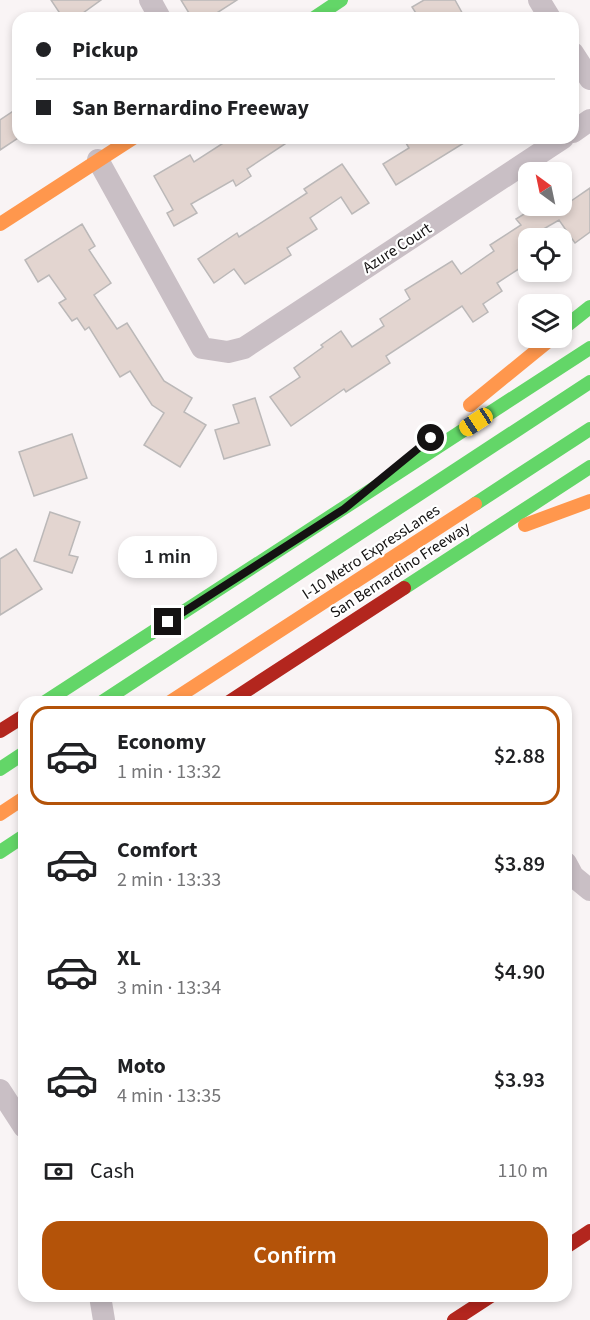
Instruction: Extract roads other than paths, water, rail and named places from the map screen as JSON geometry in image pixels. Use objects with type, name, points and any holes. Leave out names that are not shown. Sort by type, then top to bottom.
[{"type":"main road","points":[[323,12],[341,0]]},
{"type":"main road","points":[[0,224],[123,144]]},
{"type":"main road","points":[[572,321],[590,307]]},
{"type":"main road","points":[[461,412],[540,348]]},
{"type":"main road","points":[[54,696],[590,348]]},
{"type":"main road","name":"I-10 Metro ExpressLanes","points":[[111,696],[590,382]]},
{"type":"main road","points":[[344,509],[443,427]]},
{"type":"main road","name":"I-10 Metro ExpressLanes","points":[[179,696],[590,429]]},
{"type":"main road","name":"San Bernardino Freeway","points":[[238,696],[590,467]]},
{"type":"main road","points":[[464,548],[590,501]]},
{"type":"main road","points":[[0,731],[18,720]]},
{"type":"main road","points":[[0,769],[18,757]]},
{"type":"main road","points":[[0,814],[18,802]]},
{"type":"main road","points":[[0,852],[18,840]]},
{"type":"main road","points":[[572,1243],[590,1232]]},
{"type":"main road","points":[[454,1320],[482,1302]]},
{"type":"street","points":[[579,62],[590,79]]},
{"type":"street","name":"Azure Court","points":[[98,160],[202,348],[228,352],[244,348],[554,144]]},
{"type":"street","points":[[572,874],[590,890]]},
{"type":"street","points":[[0,1090],[18,1118]]},
{"type":"street","points":[[101,1302],[104,1320]]}]
